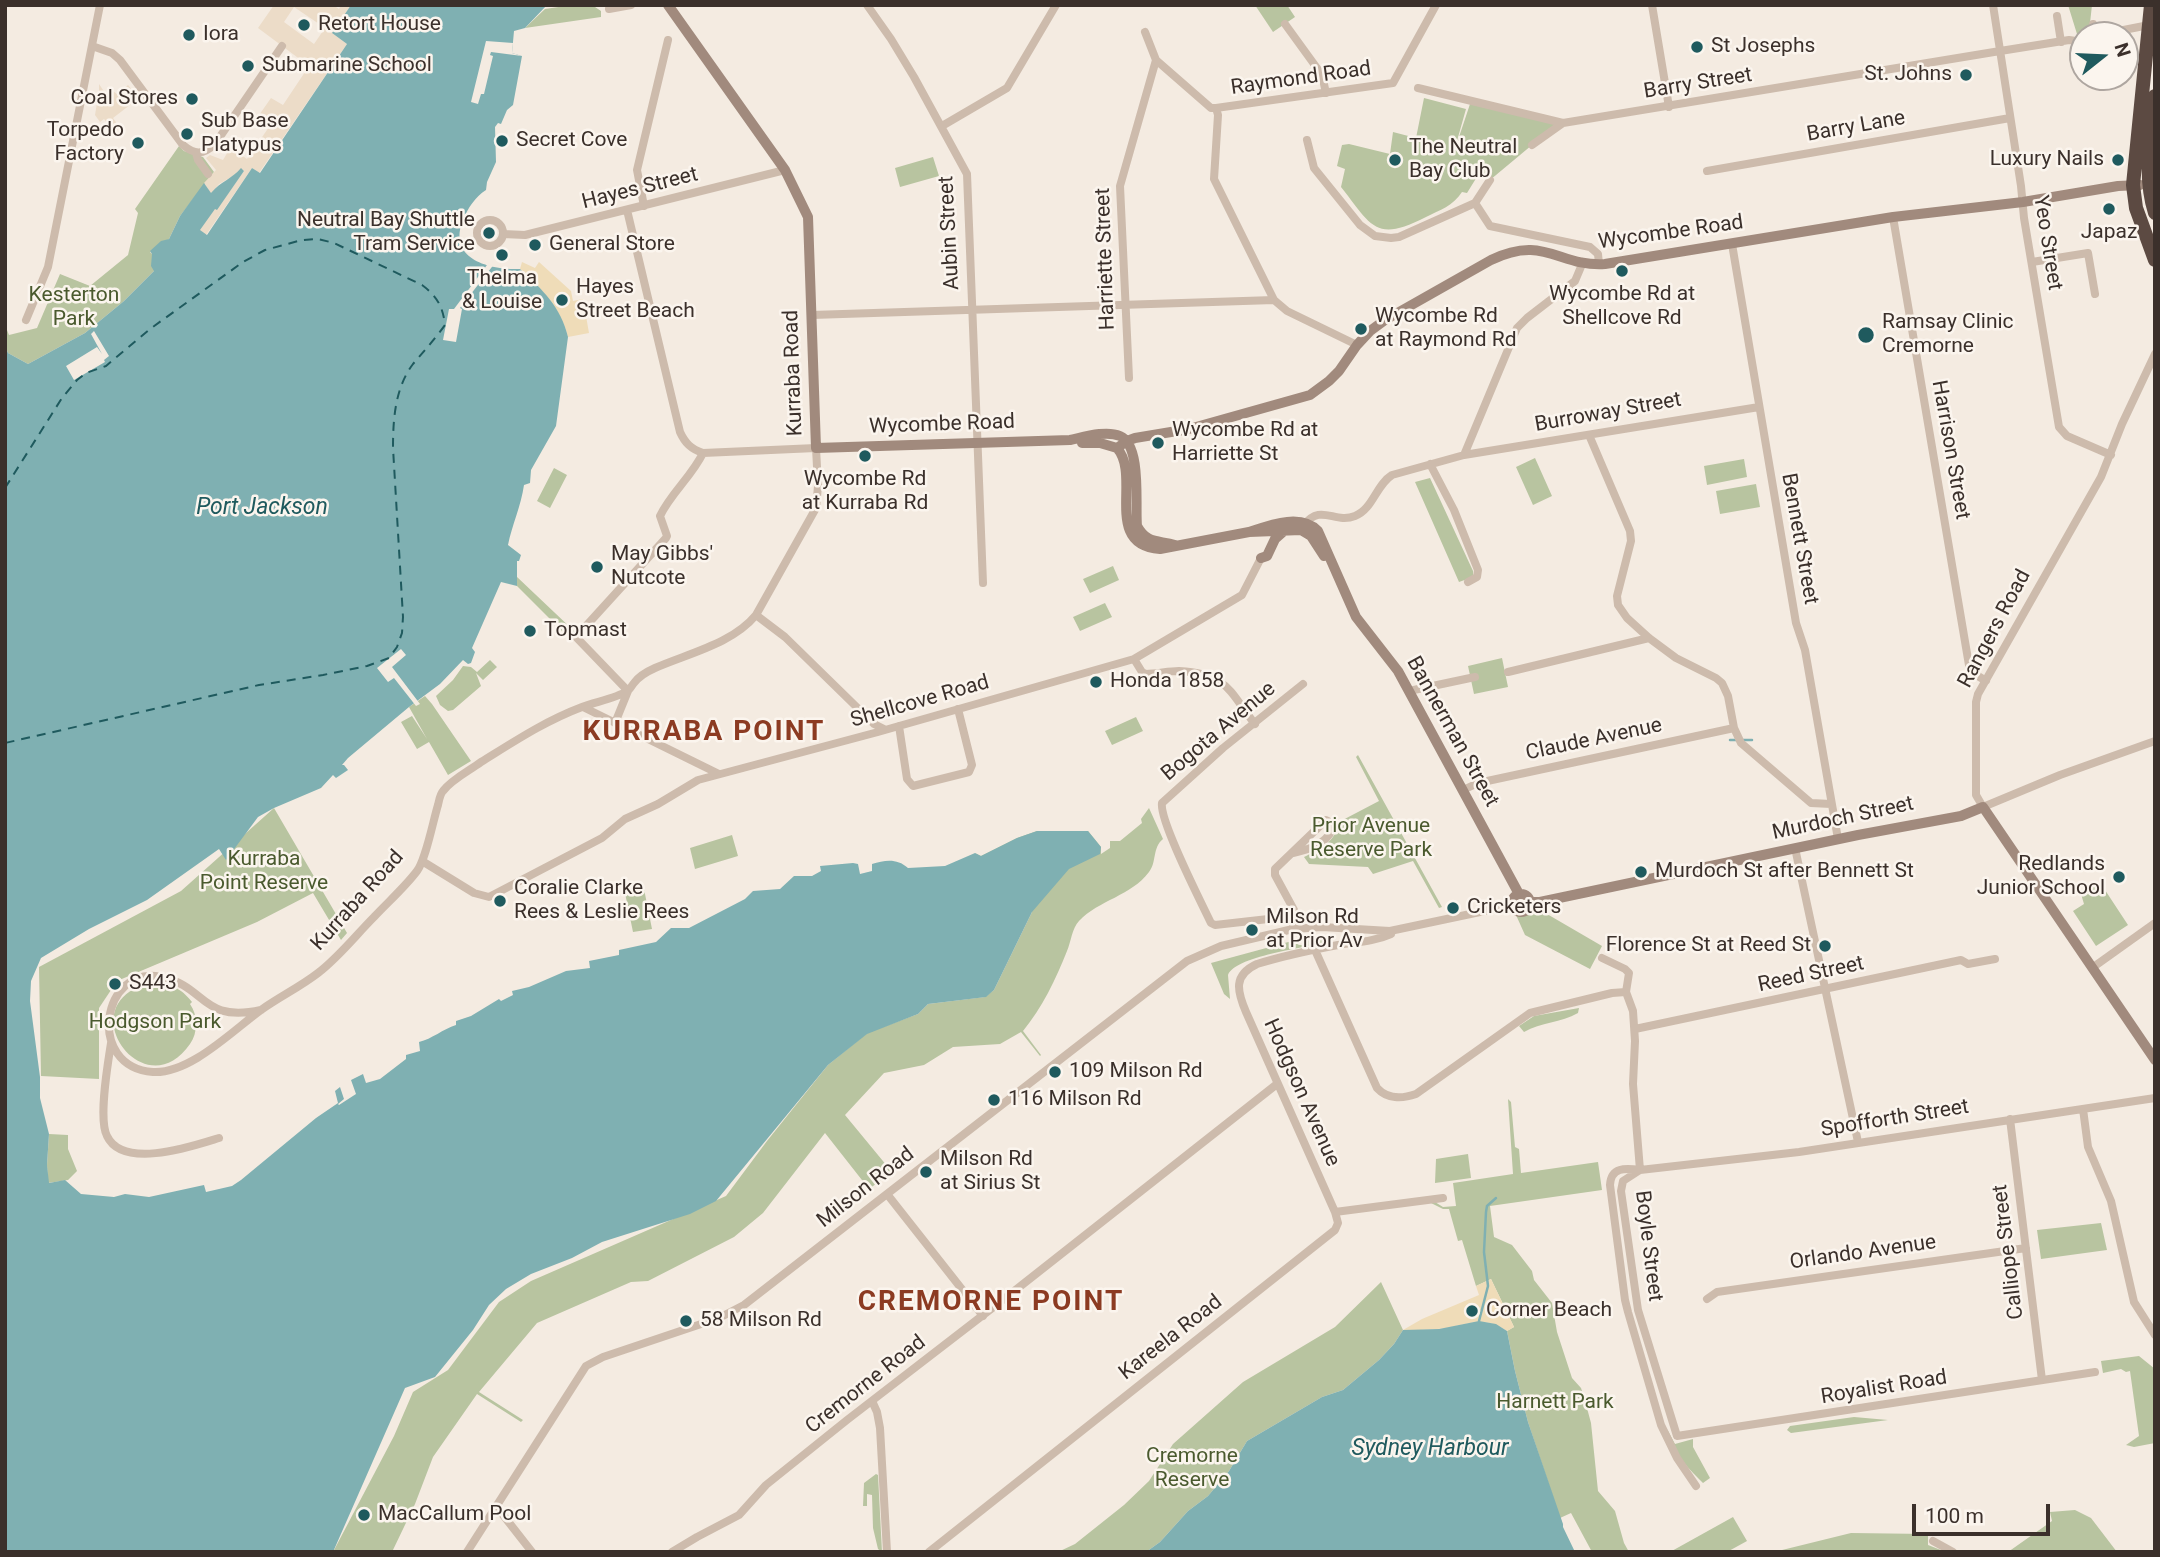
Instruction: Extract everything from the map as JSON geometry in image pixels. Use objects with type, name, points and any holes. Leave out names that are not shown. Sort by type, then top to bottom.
[{"type":"highway","points":[[2151,5],[2133,185],[2137,208],[2155,260]]},
{"type":"highway","points":[[2155,96],[2148,184],[2155,213]]},
{"type":"main road","name":"Kurraba Road","points":[[668,5],[785,170],[808,217],[816,448]]},
{"type":"main road","name":"Wycombe Road","points":[[1070,440],[1117,448],[1127,441],[1189,429],[1310,395],[1339,371],[1357,345],[1385,320],[1503,254],[1539,250],[1599,264],[1893,217],[2148,184]]},
{"type":"main road","name":"Wycombe Road","points":[[816,448],[1070,440],[1085,436],[1112,435],[1127,441]]},
{"type":"main road","points":[[1127,441],[1135,460],[1137,526],[1149,540],[1175,545]]},
{"type":"main road","points":[[1117,448],[1125,461],[1126,514],[1130,529],[1136,540],[1146,548],[1160,549],[1285,523],[1308,529]]},
{"type":"main road","points":[[1249,532],[1308,529]]},
{"type":"main road","name":"Bannerman Street","points":[[1308,529],[1358,620],[1395,666],[1519,894]]},
{"type":"main road","points":[[1261,558],[1268,555],[1275,539],[1283,531]]},
{"type":"main road","name":"Murdoch Street","points":[[1530,902],[1961,816],[1983,807]]},
{"type":"main road","name":"Rangers Road","points":[[1983,807],[2155,1060]]},
{"type":"main road","points":[[1519,894],[1525,895],[1530,902],[1527,909],[1522,911],[1515,909],[1513,905],[1514,897],[1519,894]]},
{"type":"street","points":[[26,320],[48,267],[100,5]]},
{"type":"street","points":[[609,9],[631,5]]},
{"type":"street","name":"Aubin Street","points":[[867,5],[891,39],[967,173],[983,583]]},
{"type":"street","points":[[942,126],[1007,88],[1056,5]]},
{"type":"street","name":"Raymond Road","points":[[1274,300],[1214,179],[1218,115],[1216,108],[1393,83],[1436,5]]},
{"type":"street","points":[[1652,5],[1669,107]]},
{"type":"street","name":"Yeo Street","points":[[1993,5],[2059,427],[2067,436],[2111,455]]},
{"type":"street","points":[[2057,16],[2061,42]]},
{"type":"street","points":[[1285,24],[1322,75],[1326,93]]},
{"type":"street","points":[[2139,27],[2149,25]]},
{"type":"street","points":[[1145,32],[1156,60],[1211,108],[1216,108]]},
{"type":"street","points":[[644,206],[637,170],[668,40]]},
{"type":"street","name":"Barry Street","points":[[1532,145],[1563,123],[2069,41]]},
{"type":"street","points":[[92,46],[112,53],[120,60],[183,145],[196,153],[204,152],[215,144],[282,46]]},
{"type":"street","name":"Harriette Street","points":[[1129,378],[1120,186],[1156,60]]},
{"type":"street","points":[[1418,88],[1563,123]]},
{"type":"street","name":"Barry Lane","points":[[1707,171],[2010,118]]},
{"type":"street","points":[[1307,140],[1314,168],[1360,225],[1375,236],[1399,237],[1475,203],[1490,180]]},
{"type":"street","points":[[196,153],[208,174]]},
{"type":"street","name":"Hayes Street","points":[[503,234],[525,235],[785,170]]},
{"type":"street","points":[[1475,203],[1490,226],[1590,247],[1598,254],[1599,264]]},
{"type":"street","points":[[627,210],[684,440],[703,453],[816,448]]},
{"type":"street","name":"Harrison Street","points":[[1893,217],[1970,671],[1986,681]]},
{"type":"street","name":"Bennett Street","points":[[1732,244],[1796,623],[1805,650],[1838,839]]},
{"type":"street","points":[[2032,262],[2088,253],[2095,294]]},
{"type":"street","points":[[1308,529],[1321,513],[1343,518],[1357,515],[1367,507],[1388,477],[1464,455],[1517,328],[1575,281],[1583,262]]},
{"type":"street","points":[[812,315],[1274,300],[1286,311],[1357,345]]},
{"type":"street","name":"Rangers Road","points":[[1983,807],[1975,792],[1978,694],[2101,477],[2155,354]]},
{"type":"street","name":"Burroway Street","points":[[1464,455],[1759,407]]},
{"type":"street","points":[[1589,435],[1630,531],[1631,541],[1617,596],[1618,605],[1627,618],[1649,638],[1676,658],[1723,683],[1734,728],[1741,743],[1811,803],[1831,804]]},
{"type":"street","name":"Kurraba Road","points":[[615,723],[628,691],[645,672],[736,633],[756,615],[816,508],[816,448]]},
{"type":"street","points":[[628,691],[576,637],[666,538],[660,516],[675,491],[697,466],[703,453]]},
{"type":"street","points":[[1430,464],[1454,510],[1478,570],[1477,577],[1468,582]]},
{"type":"street","name":"Shellcove Road","points":[[422,861],[474,893],[489,897],[602,838],[625,819],[658,804],[693,782],[1134,659],[1244,594],[1261,558]]},
{"type":"street","points":[[756,615],[785,638],[874,724],[884,729]]},
{"type":"street","points":[[1508,672],[1649,638]]},
{"type":"street","points":[[1134,659],[1146,674],[1180,671],[1222,682],[1231,690],[1255,724]]},
{"type":"street","points":[[1409,691],[1475,677]]},
{"type":"street","name":"Bogota Avenue","points":[[1295,916],[1215,925],[1211,923],[1161,811],[1161,803],[1223,748],[1303,684]]},
{"type":"street","name":"Kurraba Road","points":[[111,1043],[123,1059],[150,1072],[173,1069],[217,1044],[261,1010],[319,972],[416,872],[422,861],[442,792],[460,776],[537,726],[628,691]]},
{"type":"street","points":[[583,707],[719,774]]},
{"type":"street","points":[[899,726],[908,779],[913,786],[969,772],[971,765],[958,709]]},
{"type":"street","name":"Claude Avenue","points":[[1463,790],[1478,783],[1734,728]]},
{"type":"street","name":"Murdoch Street","points":[[1983,807],[2060,775],[2155,741]]},
{"type":"street","points":[[1293,853],[1309,849],[1329,836],[1332,830],[1329,823],[1326,820],[1279,863],[1274,872],[1295,916],[1293,929]]},
{"type":"street","points":[[1795,848],[1858,1142]]},
{"type":"street","points":[[1342,944],[1348,929],[1383,932],[1398,930],[1513,905]]},
{"type":"street","points":[[2092,968],[2155,923]]},
{"type":"street","name":"Milson Road","points":[[467,1552],[586,1366],[603,1357],[719,1318],[738,1308],[1187,961],[1221,946],[1293,929],[1348,929]]},
{"type":"street","points":[[1398,930],[1380,939],[1315,950],[1377,1087],[1388,1096],[1408,1097],[1416,1094],[1530,1013],[1626,992]]},
{"type":"street","name":"Hodgson Avenue","points":[[1315,950],[1251,967],[1242,975],[1238,987],[1245,1012],[1335,1212]]},
{"type":"street","name":"Boyle Street","points":[[1602,958],[1629,973],[1626,992],[1633,1011],[1633,1084],[1640,1170],[1623,1181],[1621,1191],[1637,1310],[1677,1436]]},
{"type":"street","name":"Reed Street","points":[[1634,1029],[1961,960],[1968,964],[1995,958]]},
{"type":"street","points":[[219,1138],[198,1145],[153,1153],[135,1153],[118,1147],[107,1137],[104,1124],[106,1072],[111,1043],[108,1020],[120,992],[134,981],[149,976],[176,980],[205,1003],[221,1011],[261,1010]]},
{"type":"street","name":"Cremorne Road","points":[[672,1552],[739,1515],[766,1485],[1277,1084]]},
{"type":"street","name":"Spofforth Street","points":[[1696,1486],[1676,1458],[1661,1425],[1625,1300],[1611,1177],[1614,1172],[1626,1168],[1640,1170],[1799,1152],[2155,1098]]},
{"type":"street","points":[[2084,1109],[2088,1147],[2110,1201],[2134,1302],[2155,1335]]},
{"type":"street","name":"Calliope Street","points":[[2010,1119],[2042,1380]]},
{"type":"street","points":[[887,1194],[983,1316]]},
{"type":"street","points":[[1335,1212],[1443,1198]]},
{"type":"street","name":"Kareela Road","points":[[929,1552],[1331,1235],[1338,1223],[1335,1212]]},
{"type":"street","name":"Orlando Avenue","points":[[1707,1299],[1717,1292],[2025,1248]]},
{"type":"street","name":"Royalist Road","points":[[1677,1436],[2095,1372]]},
{"type":"street","points":[[872,1401],[880,1428],[887,1552]]},
{"type":"street","points":[[496,1506],[532,1552]]},
{"type":"street","points":[[1933,1541],[1953,1552]]},
{"type":"green space","points":[[592,5],[601,11],[601,17],[525,28],[545,9]]},
{"type":"green space","points":[[1255,5],[1287,5],[1295,17],[1273,32]]},
{"type":"green space","points":[[2068,5],[2092,5],[2090,21],[2073,21]]},
{"type":"green space","name":"The Neutral Bay Club","points":[[1424,98],[1466,109],[1453,155],[1471,101],[1563,123],[1490,180],[1480,172],[1467,193],[1462,192],[1446,207],[1396,229],[1376,226],[1360,212],[1341,187],[1345,169],[1337,166],[1342,145],[1349,144],[1390,154],[1393,132],[1416,138]]},
{"type":"green space","name":"Kesterton Park","points":[[179,146],[184,151],[203,157],[214,172],[180,216],[169,239],[150,252],[155,270],[124,301],[85,333],[28,364],[8,353],[5,345],[5,325],[9,335],[37,328],[60,274],[90,286],[128,255],[138,213],[135,209]]},
{"type":"green space","points":[[933,157],[939,176],[900,187],[895,168]]},
{"type":"green space","points":[[1535,458],[1552,496],[1533,505],[1516,467]]},
{"type":"green space","points":[[1744,459],[1747,477],[1707,485],[1704,466]]},
{"type":"green space","points":[[554,468],[567,475],[550,508],[537,501]]},
{"type":"green space","points":[[1430,478],[1473,571],[1473,577],[1459,582],[1415,482]]},
{"type":"green space","points":[[1756,484],[1760,507],[1720,514],[1716,491]]},
{"type":"green space","points":[[1113,566],[1119,580],[1090,593],[1083,579]]},
{"type":"green space","points":[[516,576],[574,631],[572,633],[567,629],[563,632],[517,586]]},
{"type":"green space","points":[[1105,603],[1112,617],[1080,631],[1073,617]]},
{"type":"green space","points":[[1502,658],[1508,687],[1474,694],[1468,666]]},
{"type":"green space","points":[[490,660],[497,667],[483,680],[476,673],[481,686],[453,710],[448,711],[440,705],[436,696],[463,666],[471,667],[477,672]]},
{"type":"green space","points":[[425,696],[471,761],[448,775],[429,742],[417,749],[401,722],[412,716],[427,739],[409,707]]},
{"type":"green space","points":[[1136,717],[1143,731],[1112,745],[1105,731]]},
{"type":"green space","name":"Prior Avenue Reserve Park","points":[[1358,755],[1442,907],[1439,908],[1413,861],[1373,874],[1368,867],[1309,864],[1304,857],[1331,840],[1337,823],[1379,801],[1356,757]]},
{"type":"green space","name":"Kurraba Point Reserve","points":[[274,808],[347,933],[341,940],[313,893],[257,922],[117,981],[99,1008],[99,1079],[41,1076],[39,967],[181,891]]},
{"type":"green space","points":[[1149,808],[1163,839],[1157,847],[1151,868],[1133,887],[1096,908],[1077,924],[1053,983],[1023,1031],[1040,1056],[1021,1032],[1000,1044],[953,1047],[924,1065],[884,1073],[845,1115],[892,1172],[869,1189],[825,1133],[763,1213],[734,1237],[648,1281],[631,1282],[537,1323],[479,1392],[523,1420],[521,1422],[477,1394],[433,1457],[392,1552],[333,1552],[394,1436],[413,1392],[448,1370],[499,1302],[531,1281],[726,1196],[828,1065],[867,1033],[918,1014],[928,1004],[985,997],[994,990],[1032,912],[975,853],[981,856],[1037,831],[1088,831],[1101,847],[1101,854],[1110,848],[1110,841],[1120,841],[1142,823],[1141,819]]},
{"type":"green space","points":[[732,835],[738,856],[695,869],[690,848]]},
{"type":"green space","points":[[2092,885],[2100,893],[2105,890],[2128,925],[2096,946],[2073,911],[2084,904],[2081,894]]},
{"type":"green space","points":[[644,889],[652,929],[633,932],[625,893]]},
{"type":"green space","points":[[1543,907],[1547,914],[1602,946],[1590,969],[1525,935],[1516,915],[1527,915]]},
{"type":"green space","points":[[1311,938],[1336,939],[1277,952],[1234,968],[1228,975],[1230,999],[1224,994],[1211,963],[1292,941],[1304,945]]},
{"type":"green space","name":"Hodgson Park","points":[[156,982],[176,988],[188,997],[192,1002],[190,1004],[196,1024],[190,1044],[171,1062],[152,1065],[134,1058],[121,1044],[114,1027],[116,1008],[129,992]]},
{"type":"green space","points":[[1579,1008],[1578,1013],[1524,1032],[1519,1026],[1534,1016]]},
{"type":"green space","name":"Harnett Park","points":[[1508,1099],[1511,1102],[1515,1147],[1519,1149],[1521,1173],[1598,1162],[1602,1190],[1490,1206],[1494,1237],[1512,1245],[1552,1303],[1557,1332],[1572,1378],[1581,1388],[1591,1423],[1598,1491],[1615,1511],[1629,1552],[1592,1552],[1571,1513],[1560,1518],[1528,1422],[1515,1371],[1507,1331],[1514,1327],[1491,1279],[1476,1286],[1449,1209],[1443,1209],[1431,1203],[1435,1202],[1443,1207],[1456,1206],[1453,1183],[1513,1174]]},
{"type":"green space","points":[[49,1134],[68,1135],[68,1149],[77,1171],[68,1180],[48,1183]]},
{"type":"green space","points":[[1468,1154],[1471,1178],[1435,1183],[1436,1159]]},
{"type":"green space","points":[[2101,1223],[2107,1250],[2041,1259],[2037,1230]]},
{"type":"green space","name":"Cremorne Reserve","points":[[1381,1282],[1403,1330],[1379,1360],[1343,1390],[1322,1397],[1247,1441],[1229,1471],[1208,1496],[1188,1511],[1160,1542],[1146,1552],[1058,1552],[1075,1544],[1124,1505],[1149,1481],[1173,1444],[1243,1382],[1335,1327]]},
{"type":"green space","points":[[2139,1356],[2155,1369],[2155,1443],[2134,1447],[2126,1445],[2139,1436],[2130,1371],[2121,1369],[2103,1373],[2101,1361]]},
{"type":"green space","points":[[1854,1417],[1888,1420],[1791,1433],[1787,1430],[1790,1426]]},
{"type":"green space","points":[[1667,1429],[1675,1444],[1693,1439],[1693,1447],[1710,1478],[1703,1483],[1686,1465],[1677,1453]]},
{"type":"green space","points":[[876,1474],[882,1552],[878,1549],[873,1528],[872,1495],[867,1494],[867,1506],[863,1506],[864,1483]]},
{"type":"green space","points":[[2075,1510],[2091,1518],[2117,1552],[2008,1552],[2052,1521],[2050,1512]]},
{"type":"green space","points":[[1733,1517],[1747,1541],[1727,1552],[1670,1552]]},
{"type":"green space","points":[[1851,1533],[1928,1534],[1928,1545],[1946,1552],[1774,1552]]},
{"type":"sand","name":"Hayes Street Beach","points":[[522,262],[535,268],[539,262],[571,291],[573,301],[583,299],[589,333],[568,337],[555,308],[520,269]]},
{"type":"sand","name":"Corner Beach","points":[[1491,1279],[1514,1327],[1507,1331],[1489,1323],[1473,1322],[1447,1328],[1403,1330],[1479,1295],[1476,1286]]},
{"type":"shaded area","points":[[274,5],[333,5],[339,9],[341,5],[351,5],[332,33],[347,44],[259,173],[252,168],[206,235],[199,230],[244,171],[241,169],[219,184],[211,194],[204,183],[216,170],[206,158],[210,155],[223,160],[229,150],[227,145],[247,159],[269,127],[257,118],[271,98],[283,105],[309,66],[258,28]],"holes":[[[294,7],[325,28],[314,44],[284,22]]]},
{"type":"shaded area","points":[[99,84],[105,93],[110,89],[117,94],[128,85],[139,98],[113,118],[120,128],[112,135],[107,129],[110,126],[104,119],[100,122],[95,115]]},
{"type":"water","name":"Port Jackson","points":[[351,5],[547,5],[525,28],[514,31],[512,53],[522,56],[513,105],[507,110],[501,124],[498,123],[495,127],[496,162],[486,190],[470,207],[460,233],[461,244],[474,260],[496,267],[520,269],[528,276],[556,308],[568,337],[556,426],[531,470],[530,483],[524,485],[508,545],[521,555],[517,561],[517,586],[501,582],[472,648],[475,652],[471,663],[463,660],[440,684],[348,758],[342,765],[348,770],[336,778],[333,775],[321,788],[258,817],[226,860],[219,849],[147,900],[89,929],[41,958],[31,981],[30,1001],[40,1077],[40,1098],[49,1134],[49,1183],[65,1180],[81,1194],[114,1197],[125,1194],[149,1197],[204,1185],[206,1192],[232,1186],[338,1103],[335,1091],[340,1087],[344,1099],[339,1105],[356,1094],[351,1080],[363,1074],[366,1083],[380,1079],[406,1059],[406,1055],[420,1051],[419,1042],[456,1025],[456,1021],[471,1016],[499,999],[501,1001],[513,995],[512,991],[529,987],[566,971],[590,968],[589,961],[619,955],[619,950],[656,942],[671,928],[689,928],[745,899],[753,891],[780,889],[794,876],[812,876],[821,871],[820,866],[858,864],[860,874],[872,871],[872,864],[886,861],[895,861],[908,868],[945,866],[975,853],[981,856],[1037,831],[1088,831],[1101,847],[1100,854],[1069,869],[1032,912],[994,990],[986,997],[928,1004],[918,1014],[867,1034],[828,1065],[716,1201],[690,1214],[602,1242],[572,1258],[531,1274],[506,1289],[489,1305],[473,1330],[435,1377],[405,1388],[333,1552],[5,1552],[5,345],[8,353],[28,364],[85,333],[124,301],[154,271],[150,251],[161,241],[169,239],[180,216],[204,183],[211,193],[241,168],[244,171],[200,230],[207,235],[252,168],[260,173],[347,44],[332,33]]},
{"type":"water","name":"Sydney Harbour","points":[[1479,1321],[1496,1324],[1507,1331],[1528,1422],[1563,1527],[1575,1552],[1146,1552],[1160,1542],[1188,1511],[1208,1496],[1229,1471],[1247,1441],[1322,1397],[1343,1390],[1379,1360],[1403,1330],[1439,1329]]},
{"type":"pier","points":[[486,41],[513,43],[512,53],[522,56],[491,52],[490,55],[493,56],[484,94],[481,94],[478,104],[471,102]]},
{"type":"pier","points":[[490,261],[495,263],[460,308],[462,309],[456,342],[443,340],[449,309],[454,309]]},
{"type":"pier","points":[[94,331],[109,356],[105,362],[74,380],[66,366],[97,347],[102,354],[91,334]]},
{"type":"pier","points":[[401,649],[406,655],[392,667],[420,704],[416,706],[394,678],[388,682],[377,668]]},
{"type":"waterway","points":[[1730,740],[1752,740]]},
{"type":"waterway","points":[[1479,1321],[1488,1286],[1484,1252],[1486,1212],[1487,1206],[1496,1198]]},
{"type":"ferry route","points":[[5,488],[62,398],[77,380],[86,373],[106,366],[150,329],[243,262],[265,250],[302,240],[318,239],[334,243],[422,285],[432,293],[441,307],[445,325],[407,373],[399,393],[395,415],[393,448],[403,617],[402,633],[389,658],[367,666],[259,685],[5,743]]},
{"type":"place","name":"Retort House","points":[[304,25]]},
{"type":"place","name":"Iora","points":[[189,35]]},
{"type":"place","name":"St Josephs","points":[[1697,47]]},
{"type":"place","name":"Submarine School","points":[[248,66]]},
{"type":"place","name":"St. Johns","points":[[1966,75]]},
{"type":"place","name":"Coal Stores","points":[[192,99]]},
{"type":"place","name":"Sub Base Platypus","points":[[187,134]]},
{"type":"place","name":"Secret Cove","points":[[502,141]]},
{"type":"place","name":"Torpedo Factory","points":[[138,143]]},
{"type":"place","name":"The Neutral Bay Club","points":[[1395,160]]},
{"type":"place","name":"Luxury Nails","points":[[2118,160]]},
{"type":"place","name":"Japaz","points":[[2109,209]]},
{"type":"place","name":"Neutral Bay Shuttle Tram Service","points":[[489,233]]},
{"type":"place","name":"General Store","points":[[535,245]]},
{"type":"place","name":"Thelma & Louise","points":[[502,255]]},
{"type":"place","name":"Wycombe Rd at Shellcove Rd","points":[[1622,271]]},
{"type":"place","name":"Hayes Street Beach","points":[[562,300]]},
{"type":"place","name":"Wycombe Rd at Raymond Rd","points":[[1361,329]]},
{"type":"place","name":"Ramsay Clinic Cremorne","points":[[1866,335]]},
{"type":"place","name":"Wycombe Rd at Harriette St","points":[[1158,443]]},
{"type":"place","name":"Wycombe Rd at Kurraba Rd","points":[[865,456]]},
{"type":"place","name":"May Gibbs' Nutcote","points":[[597,567]]},
{"type":"place","name":"Topmast","points":[[530,631]]},
{"type":"place","name":"Honda 1858","points":[[1096,682]]},
{"type":"place","name":"Murdoch St after Bennett St","points":[[1641,872]]},
{"type":"place","name":"Redlands Junior School","points":[[2119,877]]},
{"type":"place","name":"Coralie Clarke Rees & Leslie Rees","points":[[500,901]]},
{"type":"place","name":"Cricketers","points":[[1453,908]]},
{"type":"place","name":"Milson Rd at Prior Av","points":[[1252,930]]},
{"type":"place","name":"Florence St at Reed St","points":[[1825,946]]},
{"type":"place","name":"S443","points":[[115,984]]},
{"type":"place","name":"109 Milson Rd","points":[[1055,1072]]},
{"type":"place","name":"116 Milson Rd","points":[[994,1100]]},
{"type":"place","name":"Milson Rd at Sirius St","points":[[926,1172]]},
{"type":"place","name":"Corner Beach","points":[[1472,1311]]},
{"type":"place","name":"58 Milson Rd","points":[[686,1321]]},
{"type":"place","name":"MacCallum Pool","points":[[364,1515]]},
{"type":"district","name":"KURRABA POINT","points":[[704,733]]},
{"type":"district","name":"CREMORNE POINT","points":[[991,1303]]}]
